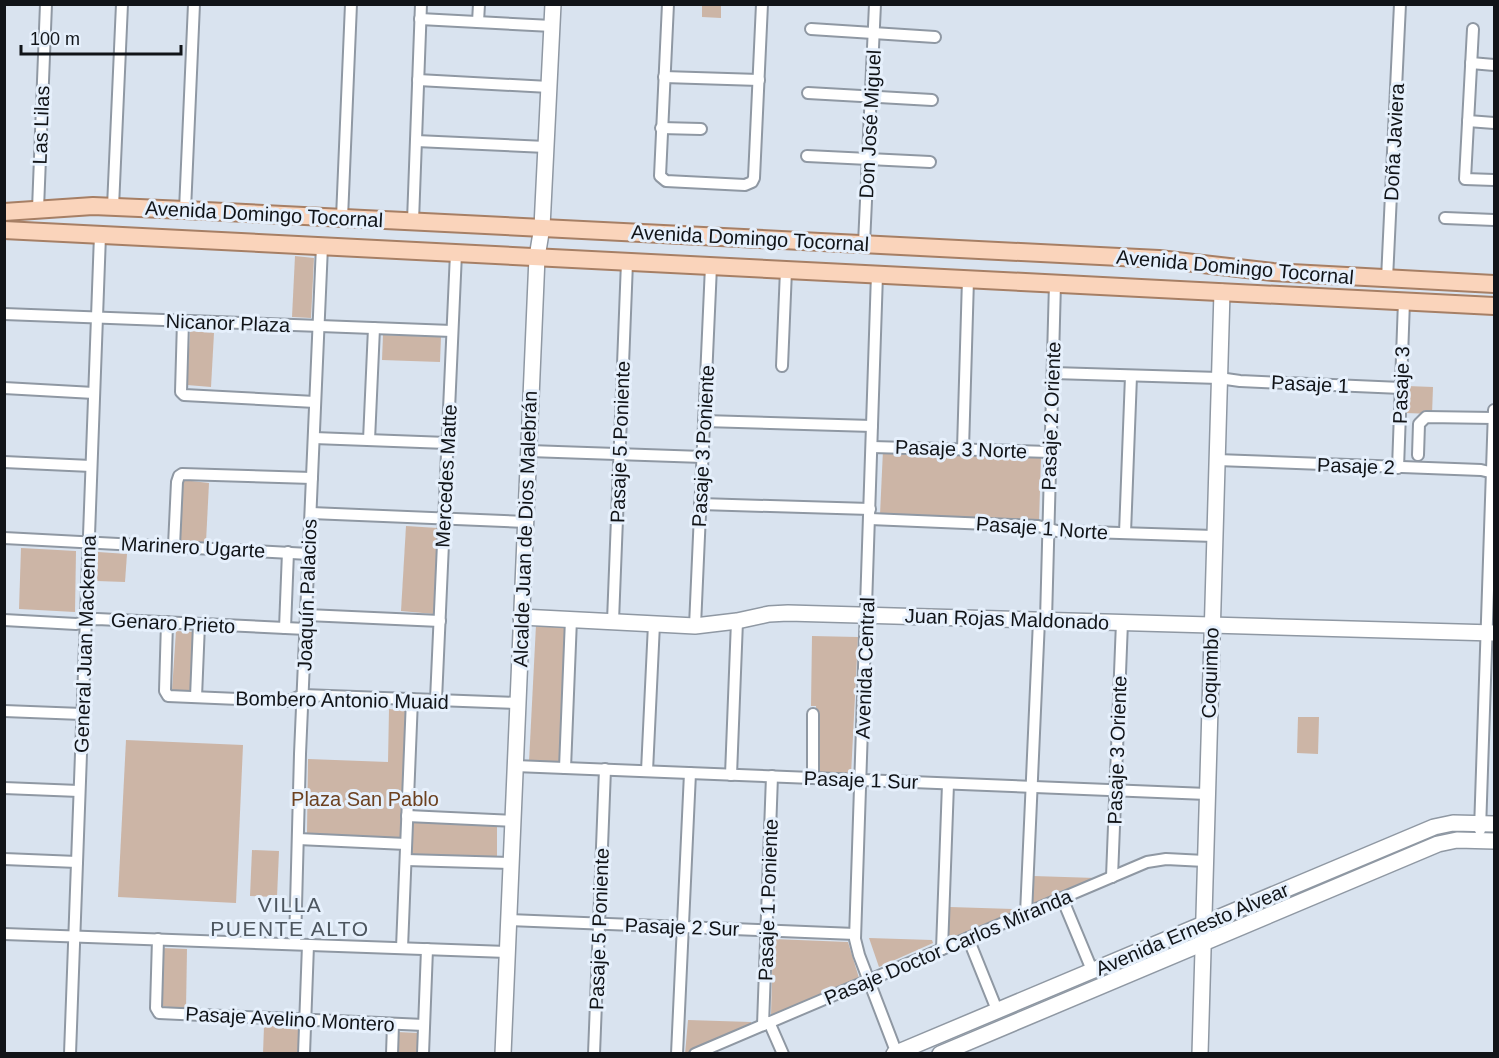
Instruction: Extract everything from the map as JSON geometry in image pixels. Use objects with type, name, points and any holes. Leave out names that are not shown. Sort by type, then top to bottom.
[{"type":"main road","name":"Avenida Domingo Tocornal","points":[[4,212],[113,207],[542,227],[1176,260],[1273,272],[1494,284]]},
{"type":"main road","points":[[146,238],[159,225],[160,218],[156,209]]},
{"type":"main road","name":"Avenida Domingo Tocornal","points":[[4,230],[1494,306]]},
{"type":"main road","points":[[786,270],[777,253],[790,240]]},
{"type":"main road","points":[[949,278],[956,263],[952,249]]},
{"type":"main road","points":[[1441,303],[1446,292],[1443,281]]},
{"type":"main road","points":[[1462,282],[1457,294],[1462,304]]},
{"type":"street","name":"Las Lilas","points":[[38,209],[46,4]]},
{"type":"street","points":[[113,207],[122,4]]},
{"type":"street","points":[[185,210],[194,4]]},
{"type":"street","points":[[342,218],[351,4]]},
{"type":"street","points":[[413,221],[421,4]]},
{"type":"street","points":[[478,22],[479,4]]},
{"type":"street","name":"Alcalde Juan de Dios Malebrán","points":[[503,1053],[537,257],[542,227],[553,4]]},
{"type":"street","points":[[668,4],[659,173],[663,180],[750,184],[754,178],[762,4]]},
{"type":"street","name":"Don José Miguel","points":[[864,244],[876,4]]},
{"type":"street","name":"Doña Javiera","points":[[1388,279],[1400,4]]},
{"type":"street","points":[[420,19],[552,26]]},
{"type":"street","points":[[811,29],[935,38]]},
{"type":"street","points":[[1473,29],[1466,179],[1494,180]]},
{"type":"street","points":[[1471,63],[1494,65]]},
{"type":"street","points":[[664,77],[759,80]]},
{"type":"street","points":[[418,80],[549,87]]},
{"type":"street","points":[[808,93],[932,100]]},
{"type":"street","points":[[1468,122],[1494,123]]},
{"type":"street","points":[[661,128],[701,129]]},
{"type":"street","points":[[416,141],[546,147]]},
{"type":"street","points":[[807,156],[930,162]]},
{"type":"street","points":[[1445,218],[1494,220]]},
{"type":"street","name":"General Juan Mackenna","points":[[70,1053],[100,235]]},
{"type":"street","name":"Joaquín Palacios","points":[[295,944],[322,246]]},
{"type":"street","name":"Mercedes Matte","points":[[436,700],[456,253]]},
{"type":"street","name":"Pasaje 5 Poniente","points":[[613,621],[627,262]]},
{"type":"street","name":"Pasaje 3 Poniente","points":[[695,626],[711,266]]},
{"type":"street","points":[[782,366],[786,270]]},
{"type":"street","name":"Avenida Central","points":[[877,274],[855,934],[857,950],[896,1053]]},
{"type":"street","points":[[963,449],[968,279]]},
{"type":"street","name":"Pasaje 2 Oriente","points":[[1026,914],[1048,528],[1055,283]]},
{"type":"street","name":"Coquimbo","points":[[1200,1053],[1221,292]]},
{"type":"street","name":"Pasaje 3","points":[[1398,468],[1404,301]]},
{"type":"street","name":"Nicanor Plaza","points":[[4,314],[452,331]]},
{"type":"street","points":[[183,321],[182,394],[315,402]]},
{"type":"street","points":[[369,440],[374,328]]},
{"type":"street","name":"Pasaje 1","points":[[1053,373],[1219,378],[1240,381],[1401,388]]},
{"type":"street","points":[[1125,533],[1131,376]]},
{"type":"street","points":[[4,388],[94,393]]},
{"type":"street","points":[[1487,841],[1494,411]]},
{"type":"street","points":[[1418,454],[1419,424],[1426,417],[1494,418]]},
{"type":"street","name":"Pasaje 3 Norte","points":[[704,421],[872,426]]},
{"type":"street","points":[[314,438],[447,443]]},
{"type":"street","name":"Pasaje 3 Norte","points":[[872,447],[1050,452]]},
{"type":"street","points":[[529,451],[702,457]]},
{"type":"street","name":"Pasaje 2","points":[[1216,460],[1493,472]]},
{"type":"street","points":[[4,462],[92,466]]},
{"type":"street","points":[[174,546],[179,476],[186,473],[312,478]]},
{"type":"street","name":"Pasaje 1 Norte","points":[[700,504],[1038,526],[1057,531],[1214,536]]},
{"type":"street","points":[[311,513],[526,522]]},
{"type":"street","name":"Marinero Ugarte","points":[[4,538],[309,554]]},
{"type":"street","points":[[285,628],[288,552]]},
{"type":"street","name":"Juan Rojas Maldonado","points":[[521,617],[695,626],[777,614],[867,615],[1491,633]]},
{"type":"street","points":[[307,615],[440,621]]},
{"type":"street","name":"Genaro Prieto","points":[[4,620],[76,624],[97,619],[306,629]]},
{"type":"street","points":[[565,768],[571,619]]},
{"type":"street","points":[[730,775],[737,621]]},
{"type":"street","name":"Bombero Antonio Muaid","points":[[167,622],[166,695],[290,701],[303,695],[518,703]]},
{"type":"street","name":"Pasaje 3 Oriente","points":[[1112,878],[1122,622]]},
{"type":"street","points":[[196,698],[200,624]]},
{"type":"street","points":[[647,771],[654,624]]},
{"type":"street","points":[[402,948],[412,699]]},
{"type":"street","points":[[4,711],[82,714]]},
{"type":"street","points":[[813,714],[813,778]]},
{"type":"street","name":"Pasaje 1 Sur","points":[[515,766],[1207,794]]},
{"type":"street","name":"Pasaje 5 Poniente","points":[[594,1053],[605,770]]},
{"type":"street","points":[[677,1053],[690,773]]},
{"type":"street","name":"Pasaje 1 Poniente","points":[[772,776],[766,1023],[783,1053]]},
{"type":"street","points":[[942,949],[948,784]]},
{"type":"street","points":[[4,788],[79,791]]},
{"type":"street","points":[[407,816],[513,821]]},
{"type":"street","name":"Avenida Ernesto Alvear","points":[[896,1053],[1434,827],[1453,823],[1487,824]]},
{"type":"street","points":[[1434,827],[1438,834],[1438,844]]},
{"type":"street","points":[[298,839],[406,843]]},
{"type":"street","name":"Avenida Ernesto Alvear","points":[[940,1053],[1438,844],[1457,840],[1487,841]]},
{"type":"street","points":[[4,859],[77,862]]},
{"type":"street","points":[[406,860],[511,863]]},
{"type":"street","name":"Pasaje Doctor Carlos Miranda","points":[[695,1053],[1155,860],[1205,861]]},
{"type":"street","points":[[1062,898],[1092,970]]},
{"type":"street","name":"Pasaje 2 Sur","points":[[509,920],[855,934]]},
{"type":"street","points":[[4,934],[507,952]]},
{"type":"street","points":[[968,938],[998,1010]]},
{"type":"street","name":"Pasaje Avelino Montero","points":[[158,939],[157,1012],[424,1026]]},
{"type":"street","points":[[304,1053],[308,945]]},
{"type":"street","points":[[423,1053],[427,949]]},
{"type":"street","points":[[392,1053],[393,1024]]},
{"type":"green space","points":[[702,5],[721,5],[721,18],[702,17]]},
{"type":"green space","points":[[295,256],[314,258],[311,318],[292,317]]},
{"type":"green space","points":[[190,331],[214,333],[211,387],[187,385]]},
{"type":"green space","points":[[383,335],[441,337],[440,362],[382,360]]},
{"type":"green space","points":[[1407,386],[1433,387],[1432,414],[1406,413]]},
{"type":"green space","points":[[883,450],[1041,457],[1039,522],[880,515]]},
{"type":"green space","points":[[183,480],[209,483],[206,542],[180,541]]},
{"type":"green space","points":[[406,526],[438,528],[434,614],[401,611]]},
{"type":"green space","points":[[21,548],[76,551],[75,612],[19,609]]},
{"type":"green space","points":[[98,552],[127,554],[125,582],[97,581]]},
{"type":"green space","points":[[536,625],[568,627],[562,763],[529,762]]},
{"type":"green space","points":[[176,631],[194,632],[191,692],[172,691]]},
{"type":"green space","points":[[812,636],[858,637],[851,775],[818,773],[816,706],[811,706]]},
{"type":"green space","name":"Plaza San Pablo","points":[[389,709],[406,711],[404,820],[497,823],[497,861],[411,858],[411,839],[307,833],[308,759],[388,762]]},
{"type":"green space","points":[[1298,717],[1319,717],[1318,754],[1297,753]]},
{"type":"green space","points":[[126,740],[243,745],[236,903],[118,897]]},
{"type":"green space","points":[[252,850],[279,851],[277,897],[250,896]]},
{"type":"green space","points":[[1033,876],[1096,878],[1031,910]]},
{"type":"green space","points":[[950,907],[1013,909],[1013,912],[947,940]]},
{"type":"green space","points":[[869,938],[932,940],[933,943],[879,967]]},
{"type":"green space","points":[[773,939],[848,942],[859,978],[771,1015]]},
{"type":"green space","points":[[162,948],[187,949],[186,1009],[160,1006]]},
{"type":"green space","points":[[688,1020],[751,1022],[751,1025],[685,1054]]},
{"type":"green space","points":[[264,1026],[300,1026],[298,1053],[263,1054]]},
{"type":"green space","points":[[397,1032],[418,1033],[417,1053],[397,1054]]},
{"type":"district","name":"VILLA PUENTE ALTO","points":[[290,917]]}]
